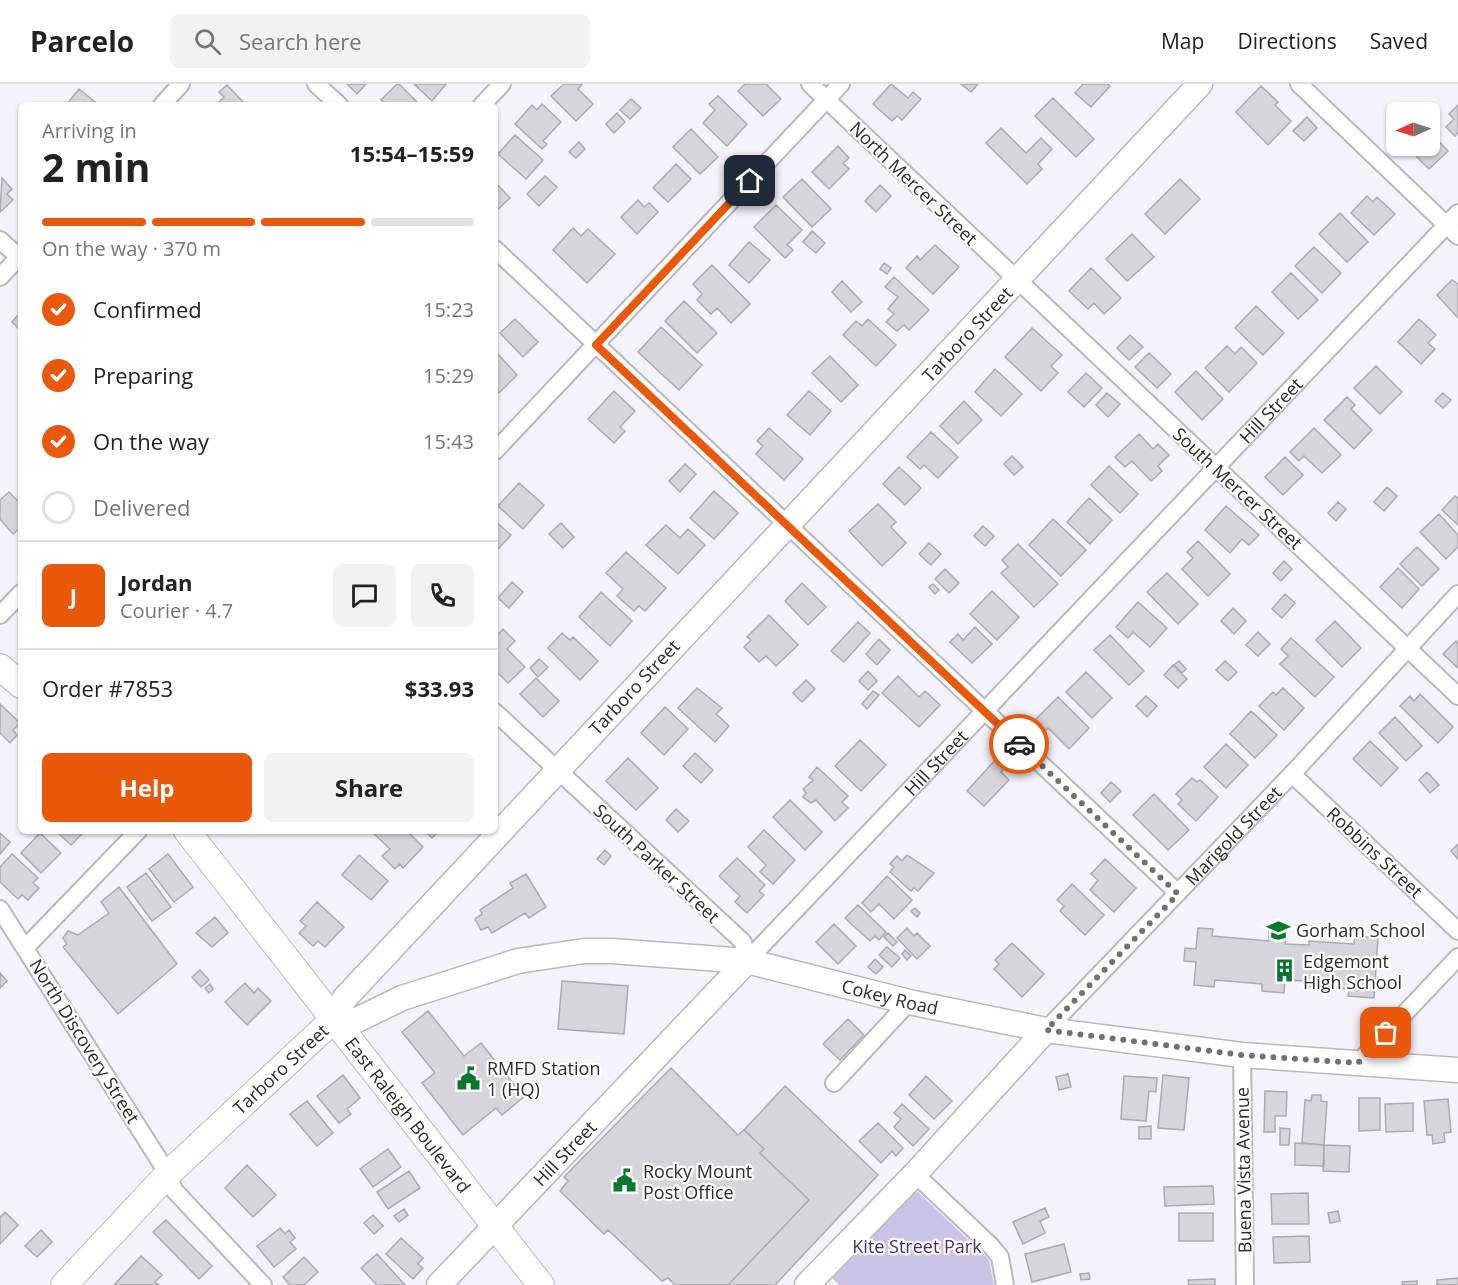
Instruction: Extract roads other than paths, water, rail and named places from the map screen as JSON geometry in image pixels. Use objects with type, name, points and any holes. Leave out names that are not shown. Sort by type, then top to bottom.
[{"type":"main road","points":[[0,667],[18,682]]},
{"type":"main road","name":"East Raleigh Boulevard","points":[[189,834],[542,1285]]},
{"type":"main road","name":"Tarboro Street","points":[[64,1285],[168,1174],[333,1020]]},
{"type":"street","points":[[165,102],[182,84]]},
{"type":"street","points":[[316,84],[336,102]]},
{"type":"street","points":[[485,102],[502,84]]},
{"type":"street","name":"North Mercer Street","points":[[810,84],[1017,282]]},
{"type":"street","points":[[498,449],[841,84]]},
{"type":"street","name":"Tarboro Street","points":[[498,834],[1200,84]]},
{"type":"street","points":[[1299,84],[1454,225]]},
{"type":"street","name":"Hill Street","points":[[439,1285],[986,713],[1216,468],[1454,225]]},
{"type":"street","points":[[0,240],[18,255]]},
{"type":"street","points":[[498,252],[1178,894]]},
{"type":"street","points":[[0,277],[18,259]]},
{"type":"street","name":"South Mercer Street","points":[[1017,282],[1458,696]]},
{"type":"street","name":"Marigold Street","points":[[807,1285],[915,1174],[1046,1030],[1292,774],[1458,594]]},
{"type":"street","points":[[0,615],[18,596]]},
{"type":"street","name":"South Parker Street","points":[[498,715],[743,942],[747,962]]},
{"type":"street","name":"Robbins Street","points":[[1292,774],[1458,931]]},
{"type":"street","points":[[26,947],[135,834]]},
{"type":"street","name":"Tarboro Street","points":[[333,1020],[345,998],[498,834]]},
{"type":"street","name":"North Discovery Street","points":[[0,909],[168,1174],[174,1190],[263,1285]]},
{"type":"street","name":"Cokey Road","points":[[333,1020],[357,1020],[402,998],[518,961],[584,951],[612,951],[747,962],[909,1002],[1046,1030],[1242,1055],[1458,1070]]},
{"type":"street","points":[[1358,1063],[1458,957]]},
{"type":"street","points":[[834,1083],[909,1002]]},
{"type":"street","name":"Buena Vista Avenue","points":[[1242,1055],[1245,1285]]},
{"type":"street","points":[[915,1174],[991,1246],[999,1257],[1005,1285]]},
{"type":"place","name":"Gorham School","points":[[1278,930]]},
{"type":"place","name":"Edgemont High School","points":[[1285,971]]},
{"type":"place","name":"RMFD Station 1 (HQ)","points":[[469,1078]]},
{"type":"place","name":"Rocky Mount Post Office","points":[[625,1181]]},
{"type":"park label","name":"Kite Street Park","points":[[917,1246]]}]
